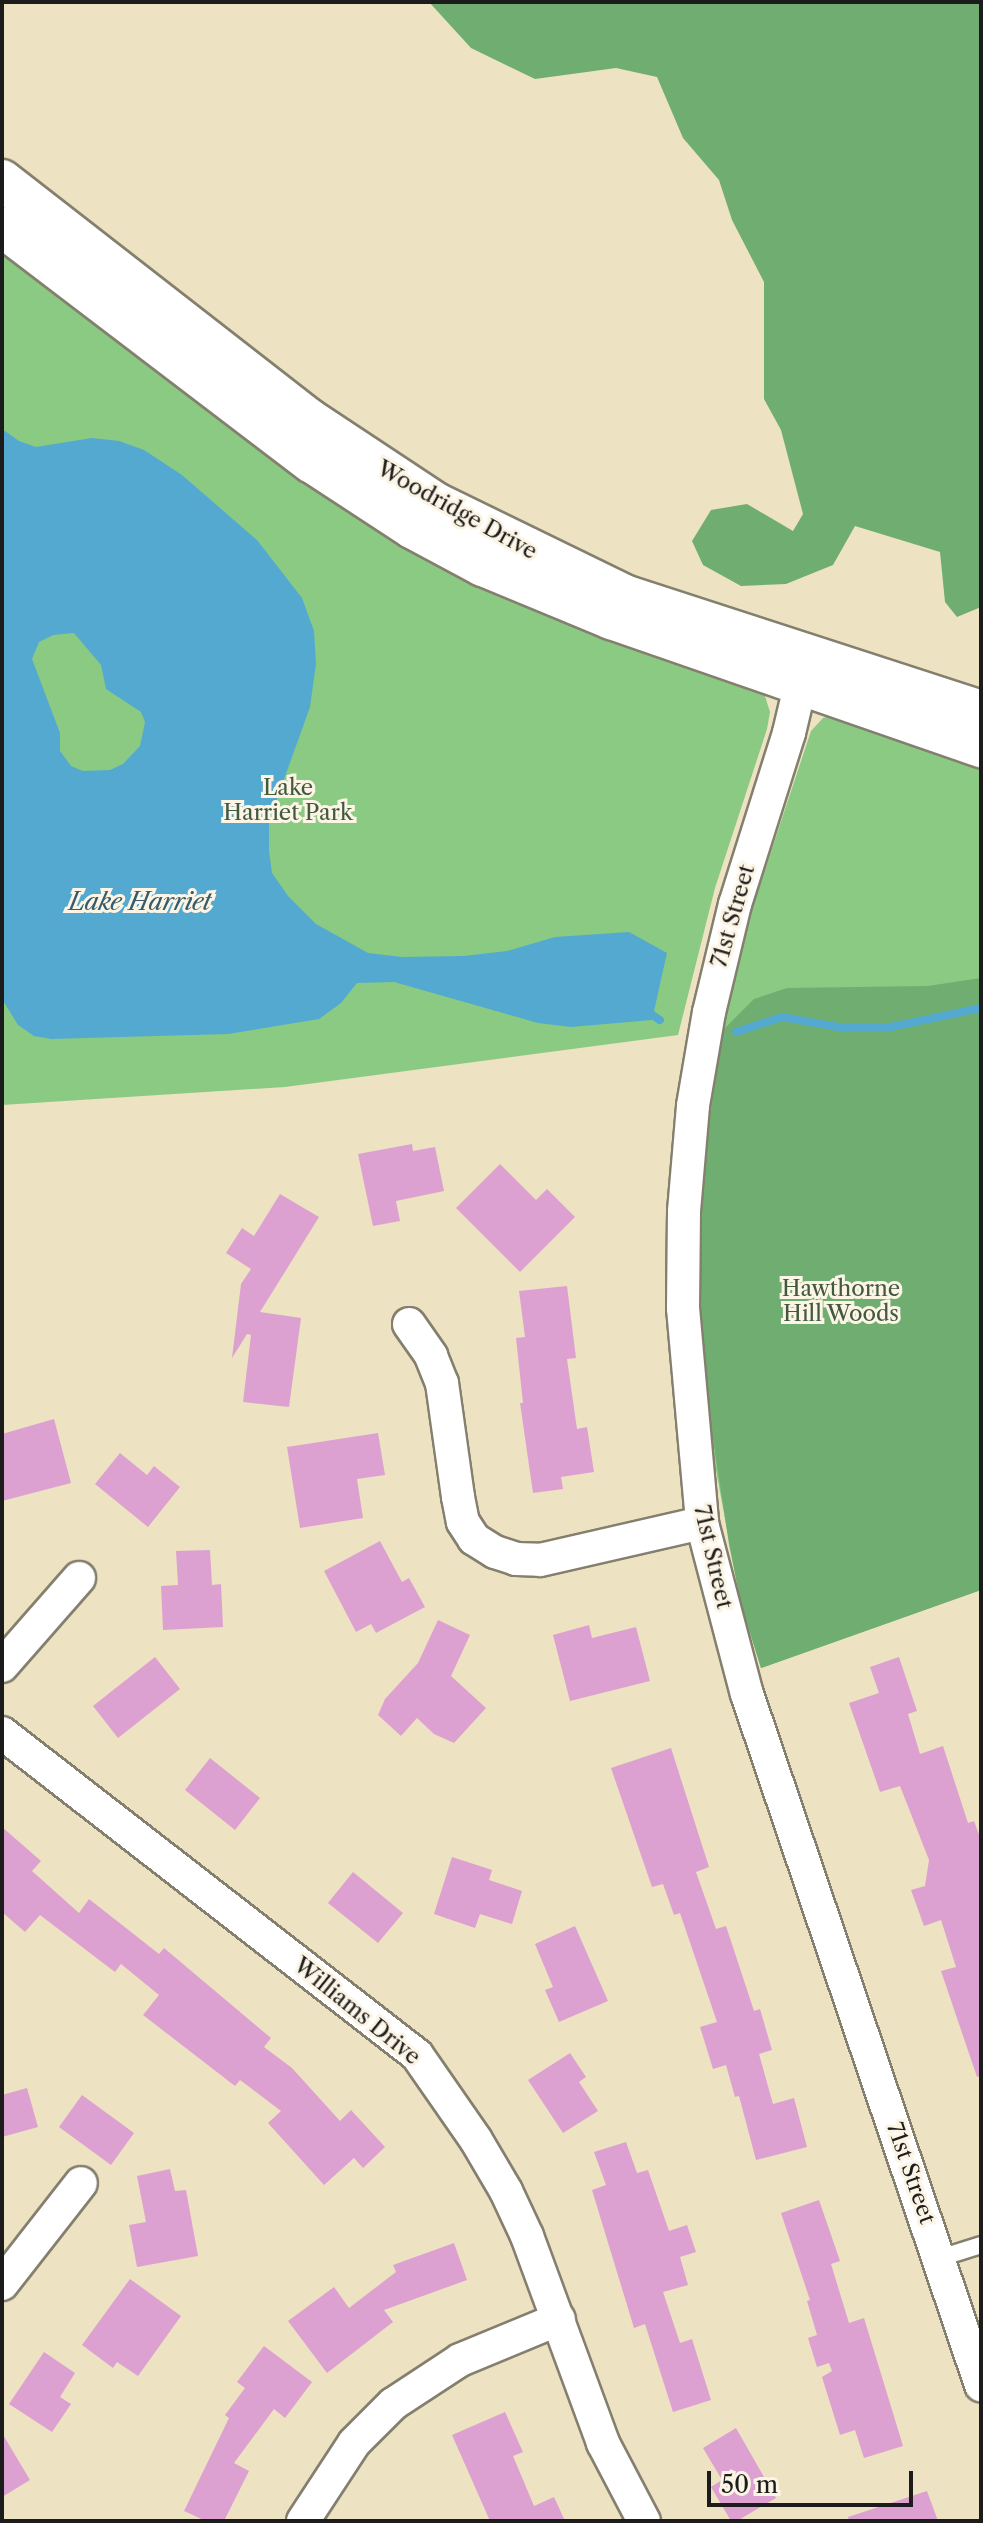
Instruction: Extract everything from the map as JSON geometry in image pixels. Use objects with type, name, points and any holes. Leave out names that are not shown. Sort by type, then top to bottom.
[{"type":"street","name":"Woodridge Drive","points":[[2,180],[309,419],[436,503],[627,596],[804,670],[854,706],[981,747]]},
{"type":"street","name":"Woodridge Drive","points":[[2,227],[311,462],[412,528],[555,598],[804,670],[981,711]]},
{"type":"street","name":"71st Street","points":[[804,670],[789,733],[731,919],[709,1012],[693,1106],[684,1212],[683,1308],[702,1523],[747,1694],[981,2385]]},
{"type":"street","points":[[409,1324],[431,1356],[442,1383],[463,1522],[474,1539],[505,1556],[540,1560],[702,1523]]},
{"type":"street","points":[[2,1666],[79,1578]]},
{"type":"street","name":"Williams Drive","points":[[2,1733],[417,2055],[476,2140],[506,2191],[559,2319],[603,2443],[644,2521]]},
{"type":"street","points":[[2,2284],[81,2183]]},
{"type":"street","points":[[303,2521],[354,2443],[393,2404],[450,2365],[559,2319]]},
{"type":"lane","points":[[940,2258],[981,2245]]},
{"type":"green space","points":[[429,2],[981,2],[981,607],[957,617],[945,602],[940,552],[855,526],[833,565],[786,584],[741,586],[703,565],[692,541],[711,510],[747,504],[793,531],[803,514],[781,430],[764,399],[764,282],[732,220],[719,180],[683,138],[657,77],[616,68],[535,79],[471,48]]},
{"type":"green space","name":"Lake Harriet Park","points":[[2,245],[764,693],[770,712],[767,729],[715,888],[678,1035],[285,1087],[2,1105]]},
{"type":"green space","name":"Hawthorne Hill Woods","points":[[835,715],[981,759],[981,1590],[761,1668],[741,1604],[714,1460],[699,1291],[706,1144],[717,1058],[748,921],[811,731],[823,718]]},
{"type":"green space","name":"Hawthorne Hill Woods","points":[[981,978],[981,1590],[761,1668],[741,1604],[729,1544],[702,1367],[700,1226],[706,1144],[723,1030],[754,999],[787,988],[928,986]]},
{"type":"water","name":"Lake Harriet","points":[[2,429],[19,441],[36,447],[92,438],[119,441],[144,450],[182,475],[257,540],[302,598],[314,631],[316,664],[310,707],[269,821],[269,851],[272,873],[288,896],[316,924],[368,953],[402,957],[464,956],[507,951],[555,937],[629,932],[667,953],[652,1020],[571,1027],[538,1023],[394,982],[357,983],[341,1003],[319,1019],[228,1034],[51,1039],[34,1036],[18,1025],[2,999]],"holes":[[[74,633],[101,665],[106,689],[141,712],[145,722],[140,746],[123,764],[110,770],[83,771],[71,766],[60,751],[60,733],[32,659],[39,642],[53,635]]]},
{"type":"building","points":[[412,1144],[413,1151],[435,1147],[444,1191],[396,1201],[400,1221],[373,1226],[358,1154]]},
{"type":"building","points":[[500,1164],[536,1200],[547,1189],[575,1217],[520,1272],[456,1208]]},
{"type":"building","points":[[280,1194],[319,1217],[260,1312],[301,1318],[289,1407],[243,1402],[251,1335],[247,1334],[232,1358],[241,1284],[251,1269],[226,1253],[242,1228],[254,1236]]},
{"type":"building","points":[[567,1286],[576,1358],[567,1359],[577,1429],[587,1427],[594,1472],[561,1477],[563,1489],[533,1493],[520,1403],[523,1403],[516,1338],[525,1337],[519,1291]]},
{"type":"building","points":[[54,1419],[71,1483],[2,1501],[2,1434]]},
{"type":"building","points":[[378,1433],[385,1475],[357,1479],[363,1518],[300,1528],[287,1447]]},
{"type":"building","points":[[120,1453],[147,1475],[154,1466],[180,1487],[148,1527],[95,1484]]},
{"type":"building","points":[[380,1541],[402,1582],[409,1578],[425,1607],[376,1633],[371,1624],[356,1632],[324,1571]]},
{"type":"building","points":[[210,1550],[212,1585],[221,1584],[223,1627],[163,1630],[161,1586],[178,1585],[176,1551]]},
{"type":"building","points":[[438,1620],[470,1635],[451,1676],[486,1708],[454,1743],[434,1734],[417,1718],[401,1736],[378,1715],[385,1699],[418,1663]]},
{"type":"building","points":[[589,1625],[592,1638],[636,1627],[650,1681],[570,1701],[553,1635]]},
{"type":"building","points":[[155,1657],[180,1689],[118,1738],[93,1706]]},
{"type":"building","points":[[899,1657],[917,1711],[908,1714],[920,1754],[943,1746],[968,1823],[974,1821],[981,1840],[981,2076],[977,2077],[941,1971],[956,1967],[941,1920],[924,1926],[911,1890],[925,1886],[929,1860],[900,1786],[880,1792],[849,1703],[879,1693],[870,1667]]},
{"type":"building","points":[[671,1748],[709,1867],[696,1872],[716,1929],[726,1926],[754,2011],[760,2009],[772,2050],[759,2054],[773,2104],[794,2098],[807,2147],[756,2160],[739,2096],[735,2097],[726,2065],[713,2069],[700,2027],[717,2022],[680,1913],[674,1915],[663,1884],[652,1887],[611,1768]]},
{"type":"building","points":[[210,1758],[260,1798],[235,1830],[185,1790]]},
{"type":"building","points":[[2,1827],[41,1861],[32,1871],[79,1913],[89,1899],[159,1954],[164,1948],[271,2038],[264,2047],[292,2068],[340,2121],[351,2110],[385,2147],[363,2168],[354,2158],[324,2185],[268,2123],[281,2111],[240,2080],[235,2086],[143,2015],[159,1995],[121,1964],[115,1972],[40,1915],[25,1932],[2,1912]]},
{"type":"building","points":[[452,1857],[492,1870],[489,1880],[522,1891],[512,1924],[480,1914],[475,1928],[434,1914]]},
{"type":"building","points":[[353,1872],[403,1913],[378,1943],[328,1903]]},
{"type":"building","points":[[575,1926],[608,2001],[559,2022],[545,1990],[553,1987],[535,1944]]},
{"type":"building","points":[[570,2053],[586,2077],[579,2082],[598,2111],[563,2133],[528,2080]]},
{"type":"building","points":[[27,2088],[38,2127],[2,2137],[2,2095]]},
{"type":"building","points":[[82,2095],[134,2133],[111,2165],[59,2127]]},
{"type":"building","points":[[626,2142],[637,2173],[648,2170],[669,2231],[687,2225],[696,2252],[680,2257],[688,2285],[663,2292],[680,2343],[692,2339],[711,2400],[673,2412],[645,2324],[634,2328],[592,2190],[606,2185],[594,2152]]},
{"type":"building","points":[[170,2169],[175,2191],[186,2190],[198,2256],[137,2267],[129,2225],[146,2222],[137,2176]]},
{"type":"building","points":[[819,2200],[840,2261],[831,2264],[849,2323],[864,2318],[903,2446],[864,2458],[855,2430],[840,2435],[822,2377],[832,2371],[829,2363],[817,2367],[808,2338],[817,2335],[807,2301],[810,2300],[781,2213]]},
{"type":"building","points":[[454,2243],[467,2280],[384,2310],[393,2322],[327,2373],[288,2321],[334,2287],[349,2308],[396,2272],[393,2265]]},
{"type":"building","points":[[130,2279],[181,2316],[138,2376],[117,2362],[113,2368],[82,2345]]},
{"type":"building","points":[[264,2346],[312,2382],[285,2418],[274,2409],[234,2463],[249,2471],[224,2521],[206,2521],[184,2511],[229,2418],[225,2415],[245,2388],[237,2382]]},
{"type":"building","points":[[44,2352],[75,2373],[60,2397],[71,2404],[52,2432],[9,2404]]},
{"type":"building","points":[[505,2412],[523,2452],[513,2456],[534,2506],[554,2497],[565,2521],[490,2521],[452,2435]]},
{"type":"building","points":[[736,2428],[776,2498],[737,2521],[731,2521],[711,2487],[722,2480],[703,2448]]},
{"type":"building","points":[[2,2433],[30,2480],[2,2497]]},
{"type":"building","points":[[927,2491],[938,2521],[849,2521],[848,2517]]},
{"type":"waterway","points":[[736,1032],[782,1017],[844,1028],[886,1028],[981,1008]]},
{"type":"waterway","points":[[645,1010],[660,1020]]}]
